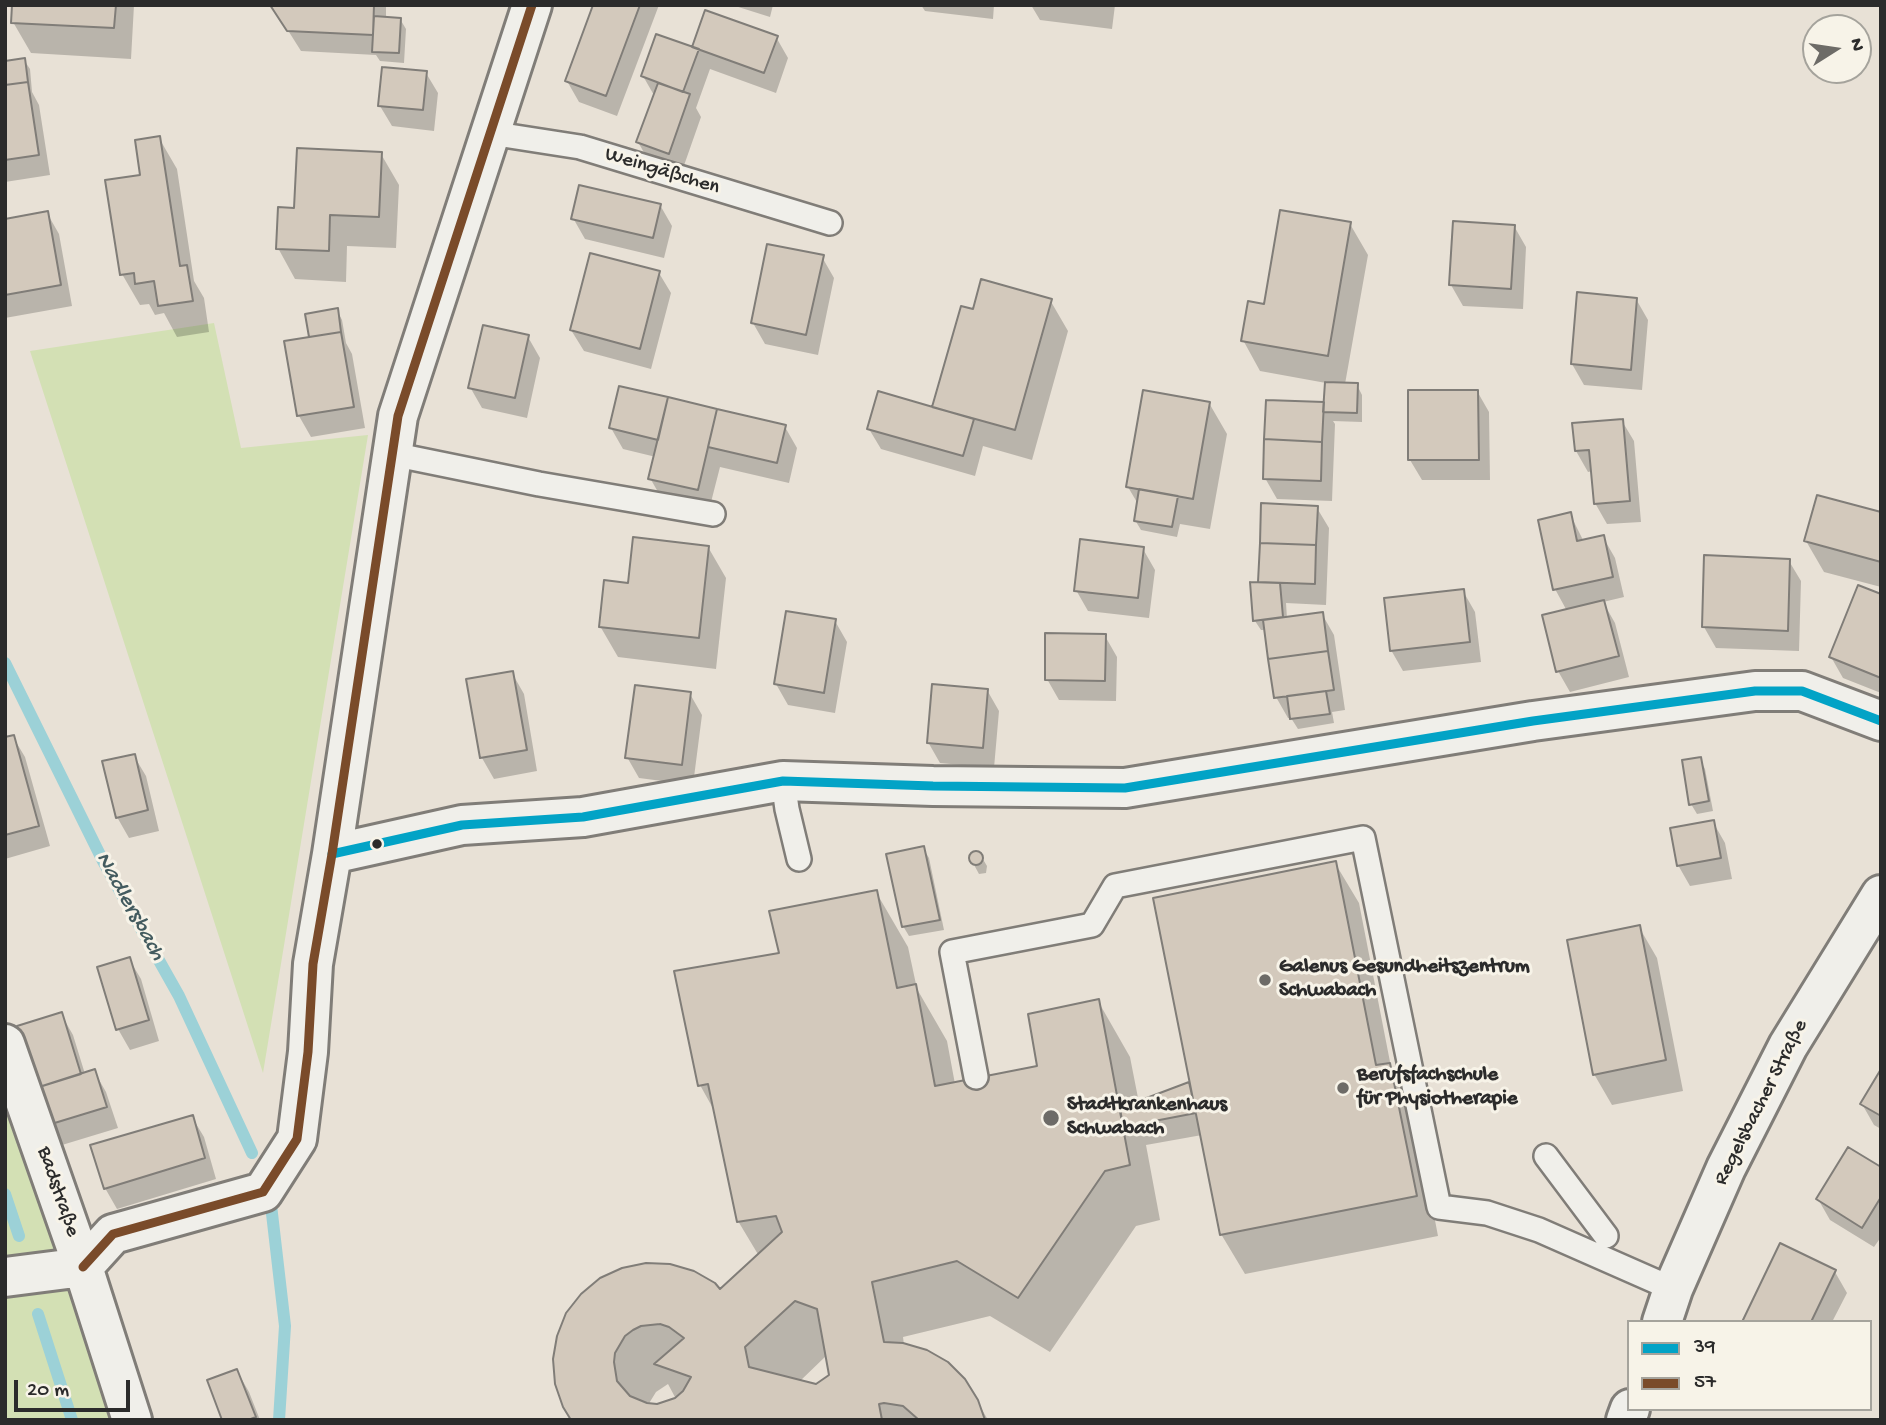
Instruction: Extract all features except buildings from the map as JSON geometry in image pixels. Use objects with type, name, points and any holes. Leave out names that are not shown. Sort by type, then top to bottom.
[{"type":"street","points":[[5,1276],[83,1267],[113,1234],[263,1192],[297,1139],[308,1052],[313,964],[398,416],[532,5]]},
{"type":"street","points":[[332,854],[462,825],[583,817],[783,781],[1125,788],[1533,721],[1755,691],[1802,691],[1881,721]]},
{"type":"street","name":"Regelsbacher Straße","points":[[1667,1305],[1726,1168],[1788,1046],[1881,895]]},
{"type":"street","name":"Badstraße","points":[[5,1044],[83,1267],[132,1420]]},
{"type":"lane","name":"Weingäßchen","points":[[490,133],[580,146],[830,223]]},
{"type":"lane","points":[[392,454],[540,484],[713,514]]},
{"type":"lane","points":[[783,781],[799,859]]},
{"type":"lane","points":[[976,1077],[952,952],[1093,925],[1115,886],[1363,838],[1439,1207],[1487,1213],[1539,1230],[1667,1305]]},
{"type":"lane","points":[[1546,1156],[1606,1236]]},
{"type":"green space","points":[[214,323],[241,448],[368,435],[263,1073],[30,351]]},
{"type":"green space","points":[[5,1028],[123,1420],[5,1420]]},
{"type":"waterway","name":"Nadlersbach","points":[[5,663],[103,861],[179,996],[252,1153]]},
{"type":"waterway","points":[[5,1194],[19,1236]]},
{"type":"waterway","name":"Nadlersbach","points":[[271,1205],[285,1326],[279,1420]]},
{"type":"waterway","points":[[38,1314],[72,1420]]},
{"type":"transit line","name":"57","points":[[83,1267],[113,1234],[263,1192],[297,1139],[308,1052],[313,964],[398,416],[532,5]]},
{"type":"transit line","name":"39","points":[[332,854],[462,825],[583,817],[783,781],[1125,788],[1533,721],[1755,691],[1802,691],[1881,721]]},
{"type":"place","name":"Galenus Gesundheitszentrum Schwabach","points":[[1265,980]]},
{"type":"place","name":"Berufsfachschule für Physiotherapie","points":[[1343,1088]]},
{"type":"place","name":"Stadtkrankenhaus Schwabach","points":[[1051,1118]]}]
